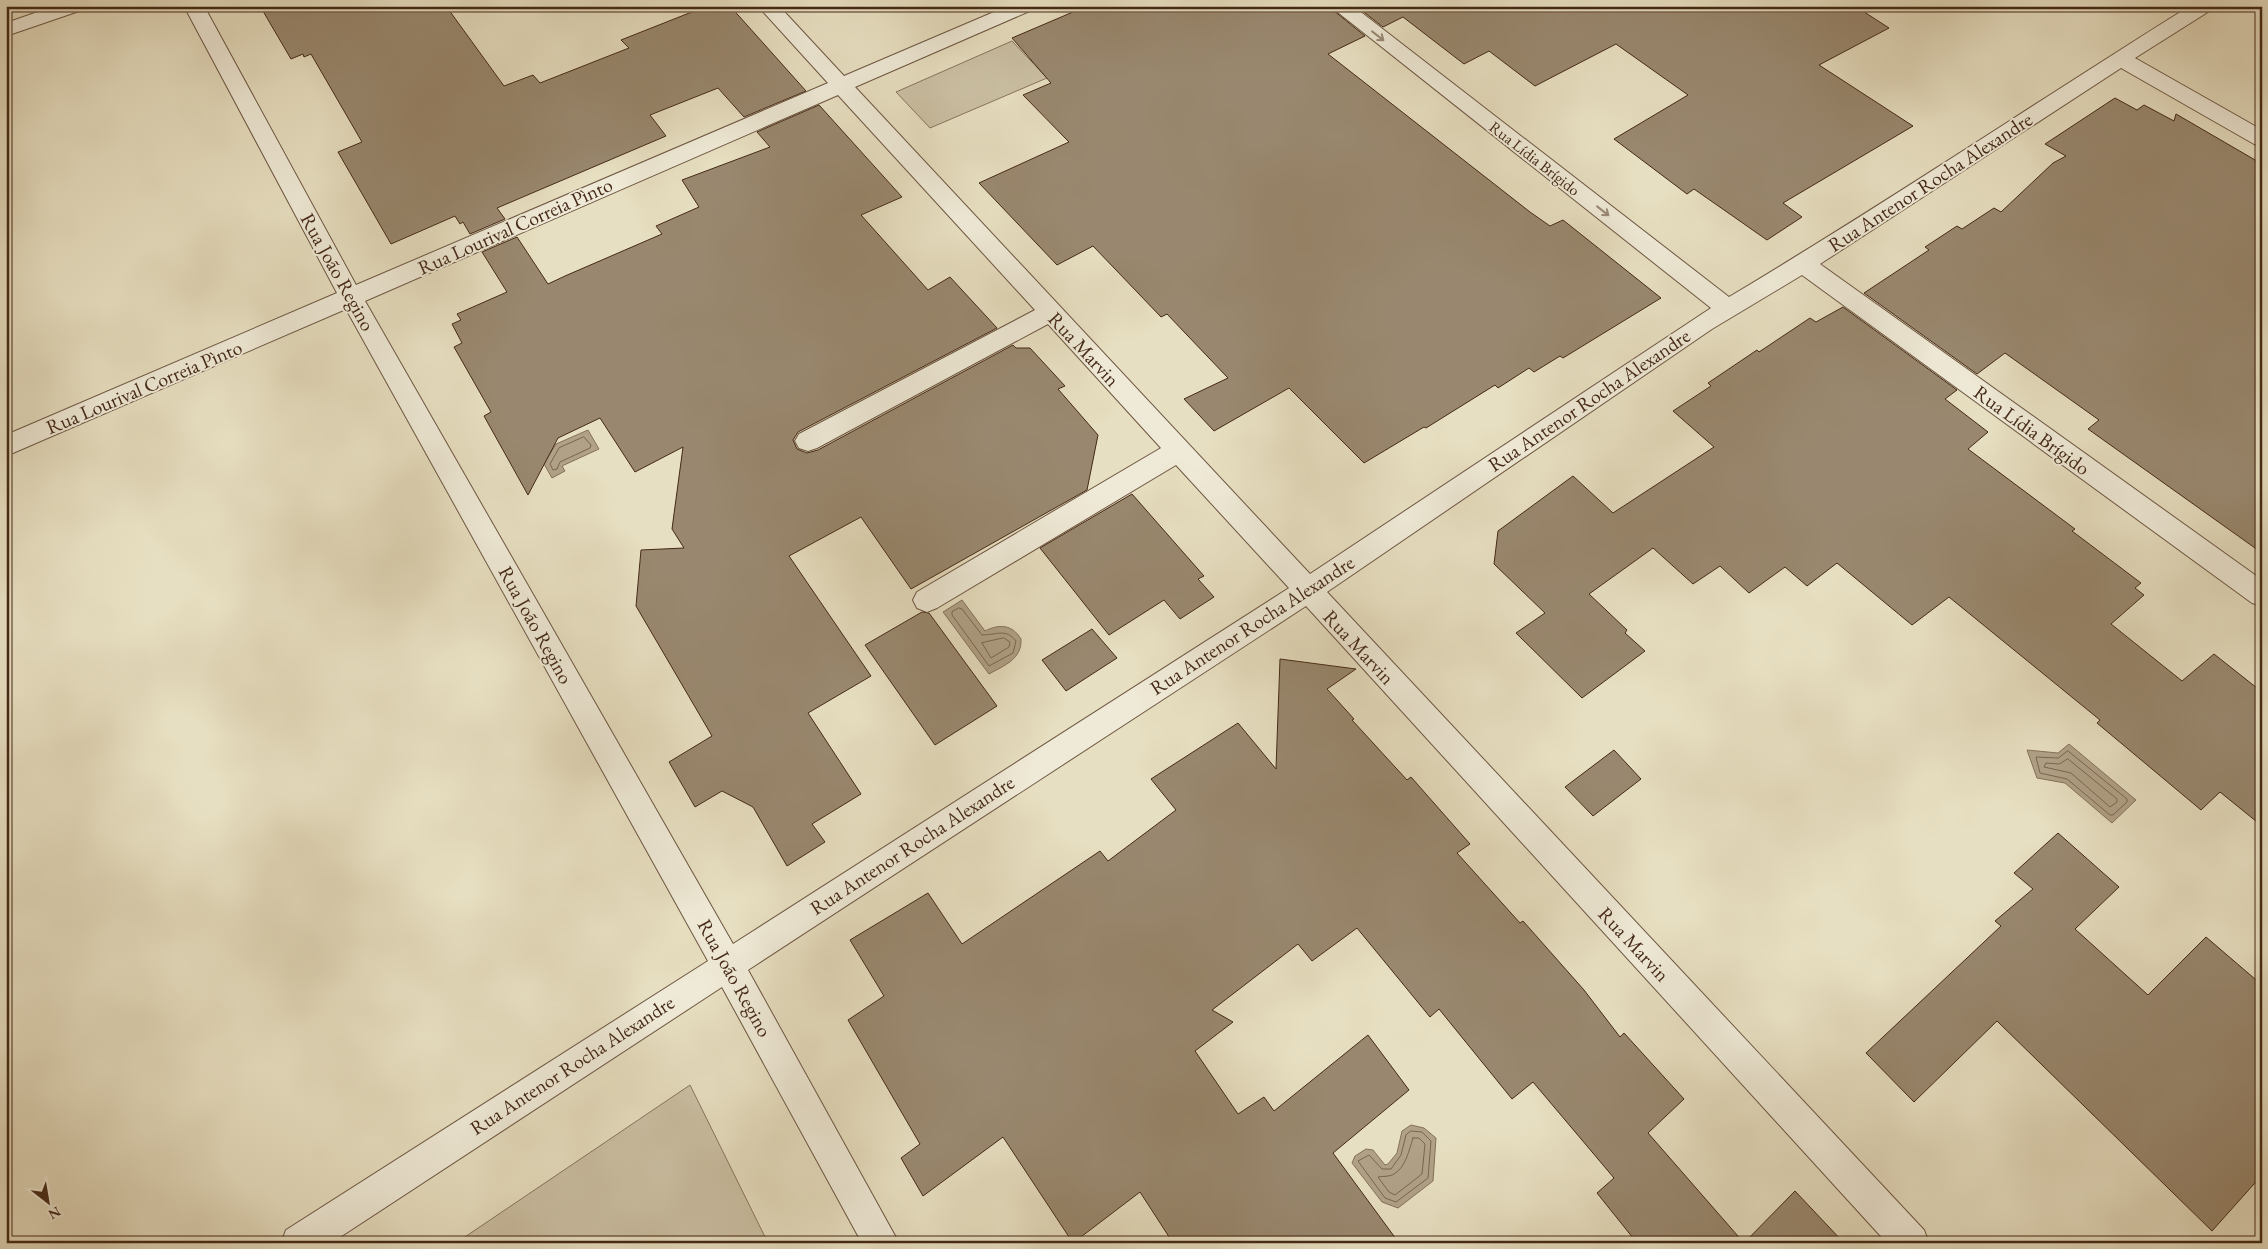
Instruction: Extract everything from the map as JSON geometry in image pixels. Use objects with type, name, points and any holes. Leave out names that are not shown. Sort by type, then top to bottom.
[{"type":"street","points":[[6,30],[75,6]]},
{"type":"street","name":"Rua João Regino","points":[[194,6],[351,297],[727,964],[881,1243]]},
{"type":"street","name":"Rua Marvin","points":[[768,6],[1910,1243]]},
{"type":"street","name":"Rua Lourival Correia Pìnto","points":[[6,446],[840,84],[1025,6]]},
{"type":"street","name":"Rua Lídia Brígido","points":[[1340,6],[1729,309]]},
{"type":"street","name":"Rua Antenor Rocha Alexandre","points":[[299,1243],[727,964],[1307,591],[1704,323],[1804,264],[2204,6]]},
{"type":"street","points":[[2121,59],[2262,139]]},
{"type":"street","name":"Rua Lídia Brígido","points":[[1804,264],[2262,595]]},
{"type":"street","points":[[808,441],[1050,312]]},
{"type":"street","points":[[927,600],[1178,451]]},
{"type":"shaded area","points":[[1012,41],[1047,78],[930,128],[896,92]]},
{"type":"shaded area","points":[[690,1085],[768,1243],[456,1243]]},
{"type":"water","points":[[588,430],[599,449],[562,466],[565,471],[552,478],[544,464],[556,444]]},
{"type":"water","points":[[962,600],[985,631],[1000,626],[1005,627],[1014,630],[1021,639],[1021,646],[1016,656],[989,674],[943,612]]},
{"type":"water","points":[[2069,744],[2136,800],[2112,823],[2065,783],[2037,778],[2027,750],[2058,753]]},
{"type":"water","points":[[1411,1125],[1424,1128],[1436,1138],[1433,1181],[1398,1208],[1382,1202],[1352,1163],[1355,1156],[1366,1149],[1373,1150],[1385,1165],[1388,1164],[1397,1153],[1402,1131]]},
{"type":"building","points":[[260,6],[446,6],[504,86],[533,75],[540,83],[629,48],[621,40],[707,6],[730,6],[806,91],[744,117],[718,88],[650,115],[666,136],[497,208],[505,219],[470,234],[463,222],[460,224],[455,216],[391,244],[338,152],[362,142],[311,54],[304,57],[303,54],[291,59]]},
{"type":"building","points":[[1087,6],[1328,6],[1365,36],[1328,54],[1530,212],[1550,226],[1563,220],[1661,298],[1563,358],[1560,356],[1534,372],[1529,368],[1498,388],[1495,385],[1426,428],[1424,427],[1364,463],[1289,388],[1214,431],[1184,399],[1228,378],[1167,314],[1161,317],[1093,246],[1057,265],[979,183],[1069,142],[1023,95],[1051,83],[1012,38]]},
{"type":"building","points":[[1356,6],[1855,6],[1889,28],[1819,65],[1913,126],[1783,203],[1802,217],[1767,240],[1694,189],[1687,194],[1614,139],[1688,95],[1616,44],[1535,86],[1489,51],[1464,64],[1403,17],[1383,27]]},
{"type":"building","points":[[2115,98],[2137,110],[2144,105],[2174,121],[2176,114],[2262,164],[2262,553],[2088,429],[2099,420],[2005,353],[1977,374],[1864,293],[1929,250],[1925,247],[1957,226],[1962,229],[1994,208],[2001,212],[2053,163],[2066,156],[2045,144]]},
{"type":"building","points":[[819,105],[902,197],[861,215],[928,290],[950,277],[997,328],[798,432],[793,440],[797,449],[807,453],[818,450],[1013,345],[1016,348],[1030,348],[1065,386],[1058,389],[1098,435],[1087,490],[911,589],[861,517],[789,556],[871,676],[808,713],[861,794],[812,824],[825,842],[787,866],[753,807],[722,791],[695,807],[669,762],[712,736],[636,606],[641,550],[684,548],[672,529],[683,447],[635,472],[600,418],[558,438],[528,495],[484,416],[491,412],[454,347],[462,343],[452,324],[461,320],[457,314],[507,292],[482,252],[517,237],[548,284],[662,234],[656,226],[699,207],[682,180],[770,147],[757,132]]},
{"type":"building","points":[[1843,307],[1957,390],[1945,399],[1988,432],[1968,449],[2075,529],[2072,531],[2141,583],[2135,588],[2144,595],[2111,624],[2182,681],[2214,654],[2262,692],[2262,826],[2220,792],[2201,810],[2097,723],[2100,720],[1949,597],[1912,625],[1837,563],[1807,586],[1785,567],[1749,593],[1720,566],[1693,584],[1653,548],[1589,594],[1627,630],[1625,633],[1645,651],[1582,698],[1516,633],[1545,613],[1494,564],[1498,531],[1573,476],[1613,513],[1714,447],[1673,411],[1711,386],[1708,383],[1757,350],[1759,352],[1810,318],[1816,322]]},
{"type":"building","points":[[1132,494],[1204,576],[1198,579],[1214,597],[1180,619],[1164,600],[1109,635],[1040,548]]},
{"type":"building","points":[[922,612],[929,613],[997,706],[935,745],[865,645]]},
{"type":"building","points":[[1092,629],[1117,658],[1066,691],[1042,660]]},
{"type":"building","points":[[1280,659],[1356,669],[1327,689],[1354,719],[1352,720],[1407,780],[1411,777],[1470,844],[1457,853],[1520,923],[1523,921],[1584,990],[1620,1037],[1624,1033],[1684,1099],[1648,1133],[1744,1243],[1637,1243],[1597,1193],[1614,1178],[1533,1082],[1512,1099],[1439,1009],[1430,1017],[1357,928],[1312,961],[1298,944],[1212,1010],[1233,1022],[1195,1051],[1238,1114],[1264,1097],[1274,1111],[1368,1035],[1409,1090],[1333,1153],[1399,1243],[1173,1243],[1140,1192],[1073,1243],[1003,1137],[923,1196],[901,1158],[920,1144],[848,1020],[884,996],[850,940],[928,893],[962,944],[1100,851],[1108,861],[1176,810],[1151,779],[1238,723],[1276,769]]},
{"type":"building","points":[[1614,750],[1641,779],[1593,816],[1565,787]]},
{"type":"building","points":[[2058,833],[2119,887],[2075,929],[2148,995],[2206,937],[2262,985],[2262,1175],[2212,1231],[1997,1021],[1914,1102],[1866,1053],[2001,926],[1995,921],[2033,889],[2014,873]]},
{"type":"building","points":[[1795,1191],[1844,1243],[1744,1243]]}]
